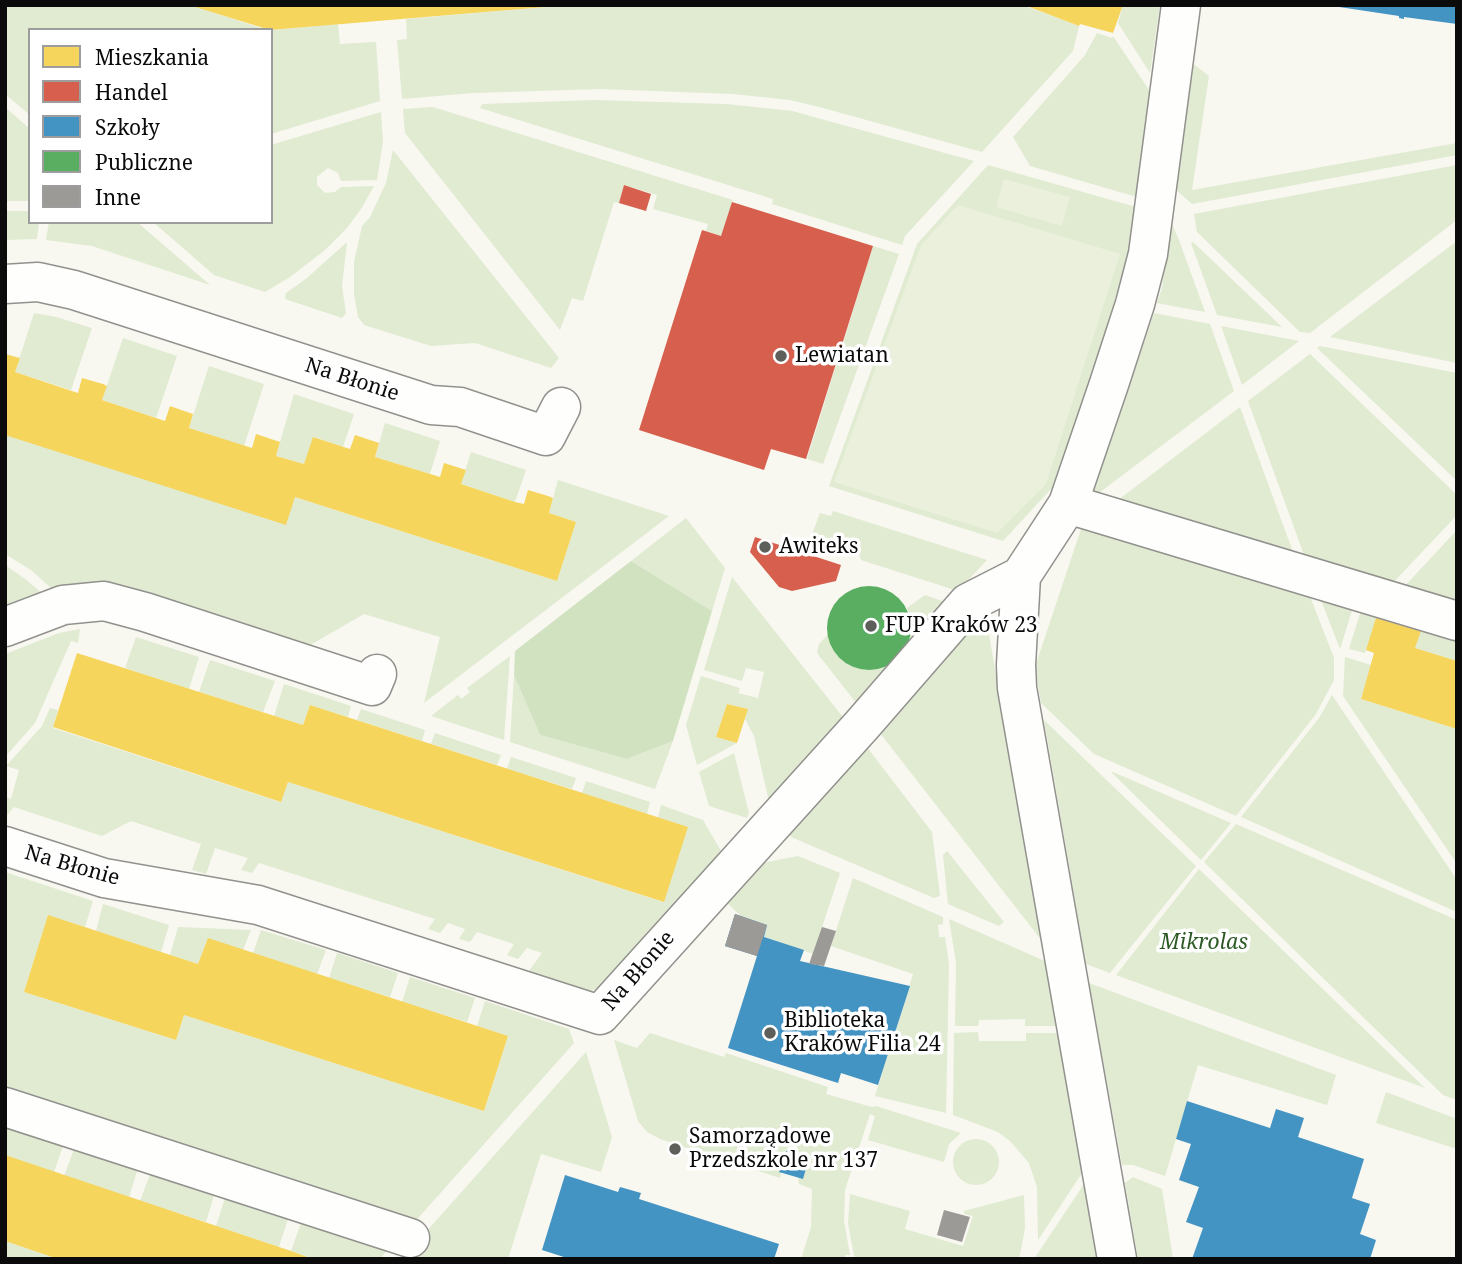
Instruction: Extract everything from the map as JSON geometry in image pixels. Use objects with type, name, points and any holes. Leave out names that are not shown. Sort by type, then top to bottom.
[{"type":"street","points":[[1118,1259],[1017,688],[1016,665],[1021,576],[1069,503],[1117,361],[1148,254],[1181,5]]},
{"type":"street","name":"Na Błonie","points":[[5,284],[38,282],[74,290],[431,405],[460,407],[546,436],[561,407]]},
{"type":"street","points":[[1069,503],[1457,621]]},
{"type":"street","name":"Na Błonie","points":[[5,846],[104,878],[258,905],[600,1015],[968,603],[1021,576]]},
{"type":"street","points":[[5,627],[63,605],[104,601],[372,686],[377,674]]},
{"type":"street","points":[[5,1107],[410,1238]]},
{"type":"green space","points":[[5,5],[190,5],[261,28],[28,28],[28,113],[5,94]]},
{"type":"green space","points":[[568,5],[1022,5],[1079,26],[1073,51],[982,152],[790,100],[733,94],[600,89],[473,93],[402,99],[397,40],[407,39],[406,19]]},
{"type":"green space","points":[[1123,5],[1160,5],[1150,73],[1118,23]]},
{"type":"green space","points":[[338,24],[340,44],[376,42],[380,101],[273,133],[273,30]]},
{"type":"green space","points":[[1097,33],[1112,38],[1113,36],[1151,93],[1137,197],[1030,166],[1013,137],[1085,55]]},
{"type":"green space","points":[[1192,63],[1209,76],[1192,190],[1457,143],[1457,155],[1192,204],[1175,189]]},
{"type":"green space","points":[[594,100],[727,104],[792,111],[974,161],[905,236],[902,245],[772,204],[773,199],[480,108],[482,104]]},
{"type":"green space","points":[[5,107],[28,127],[28,201],[5,201]]},
{"type":"green space","points":[[433,107],[733,200],[721,236],[706,231],[708,224],[653,209],[657,195],[624,185],[619,203],[614,202],[583,301],[572,298],[560,330],[405,133],[403,109]]},
{"type":"green space","points":[[381,112],[383,141],[377,180],[341,181],[338,173],[328,168],[317,177],[317,185],[325,193],[335,192],[341,187],[374,186],[361,209],[325,250],[265,292],[214,275],[155,224],[273,224],[273,144]]},
{"type":"green space","points":[[393,150],[559,358],[551,368],[475,343],[431,346],[364,325],[358,317],[354,294],[354,262],[362,226],[370,217],[386,183]]},
{"type":"green space","points":[[988,165],[1136,207],[1128,254],[1092,378],[1052,488],[1003,541],[829,486],[917,244]]},
{"type":"green space","points":[[1457,165],[1457,220],[1310,333],[1300,332],[1197,232],[1194,214]]},
{"type":"green space","points":[[1004,179],[1070,197],[1062,226],[996,207]]},
{"type":"green space","points":[[958,205],[1120,254],[1046,484],[997,533],[834,482],[921,245]]},
{"type":"green space","points":[[5,211],[28,211],[28,224],[39,224],[37,239],[5,240]]},
{"type":"green space","points":[[1171,222],[1205,312],[1157,303],[1162,288]]},
{"type":"green space","points":[[49,224],[139,224],[210,285],[92,246],[46,240]]},
{"type":"green space","points":[[1457,241],[1457,363],[1330,337]]},
{"type":"green space","points":[[347,242],[342,286],[346,313],[342,318],[285,299],[286,293]]},
{"type":"green space","points":[[1191,243],[1282,327],[1217,315]]},
{"type":"green space","points":[[873,246],[899,254],[823,464],[807,459]]},
{"type":"green space","points":[[34,313],[92,328],[71,390],[15,372]]},
{"type":"green space","points":[[1154,313],[1210,324],[1234,391],[1091,499]]},
{"type":"green space","points":[[1221,326],[1299,341],[1242,385]]},
{"type":"green space","points":[[123,338],[177,356],[156,418],[102,400]]},
{"type":"green space","points":[[1320,346],[1457,373],[1457,481],[1317,348]]},
{"type":"green space","points":[[1310,354],[1457,495],[1457,515],[1390,586],[1308,566],[1248,401]]},
{"type":"green space","points":[[209,366],[264,384],[244,446],[189,428]]},
{"type":"green space","points":[[294,394],[354,414],[343,447],[314,437],[304,464],[276,456]]},
{"type":"green space","points":[[1240,407],[1297,563],[1109,507]]},
{"type":"green space","points":[[385,423],[440,441],[430,474],[375,457]]},
{"type":"green space","points":[[5,435],[295,497],[557,581],[576,522],[549,513],[558,480],[669,516],[424,703],[440,637],[364,614],[300,651],[85,590],[83,583],[56,591],[51,588],[31,570],[5,554]]},
{"type":"green space","points":[[471,452],[526,470],[515,502],[461,484]]},
{"type":"green space","points":[[833,511],[987,560],[958,591],[861,560],[859,553],[811,537],[820,513],[831,516]]},
{"type":"green space","points":[[686,518],[725,568],[712,611],[631,561]]},
{"type":"green space","points":[[1083,523],[1306,586],[1334,658],[1334,680],[1316,714],[1236,816],[1094,754],[1041,703],[1035,667]]},
{"type":"green space","points":[[1457,530],[1457,607],[1401,590]]},
{"type":"green space","points":[[631,561],[712,611],[673,741],[627,759],[540,735],[514,675],[515,651]]},
{"type":"green space","points":[[5,565],[25,579],[48,598],[5,615]]},
{"type":"green space","points":[[732,577],[846,721],[770,806],[754,736],[745,719],[748,709],[727,704],[716,737],[737,743],[697,765],[686,725],[701,676],[740,688],[738,693],[758,698],[764,672],[746,668],[742,681],[704,670]]},
{"type":"green space","points":[[1317,590],[1355,601],[1340,649]]},
{"type":"green space","points":[[925,595],[948,603],[910,643],[912,625],[907,608]]},
{"type":"green space","points":[[1363,604],[1457,633],[1457,661],[1415,648],[1420,631],[1377,618],[1365,653],[1349,649]]},
{"type":"green space","points":[[978,613],[986,617],[1042,941],[876,728]]},
{"type":"green space","points":[[838,624],[841,640],[853,655],[869,660],[888,655],[894,664],[857,704],[817,653],[819,644]]},
{"type":"green space","points":[[80,629],[78,643],[71,641],[35,723],[5,757],[5,654],[59,633]]},
{"type":"green space","points":[[136,637],[199,657],[189,689],[125,668]]},
{"type":"green space","points":[[510,656],[504,740],[431,716],[458,695],[461,699],[470,692],[467,688]]},
{"type":"green space","points":[[1345,657],[1371,665],[1361,699],[1457,729],[1457,864],[1343,696]]},
{"type":"green space","points":[[210,660],[275,681],[263,712],[199,692]]},
{"type":"green space","points":[[514,675],[540,735],[627,759],[673,741],[655,789],[510,742]]},
{"type":"green space","points":[[284,684],[351,706],[348,717],[310,705],[303,725],[274,716]]},
{"type":"green space","points":[[1332,695],[1457,880],[1457,912],[1241,817],[1319,718]]},
{"type":"green space","points":[[50,708],[58,710],[53,728],[280,802],[288,782],[663,902],[658,818],[661,805],[703,820],[724,856],[600,988],[578,995],[524,978],[542,953],[527,948],[518,959],[507,955],[514,944],[477,932],[470,942],[459,939],[465,929],[448,923],[440,933],[428,929],[435,919],[259,863],[252,873],[241,870],[248,858],[215,848],[206,874],[192,870],[201,844],[131,821],[102,836],[14,807],[5,818],[5,797],[11,799],[19,770],[6,766],[42,726]]},
{"type":"green space","points":[[361,709],[425,730],[422,741],[357,720]]},
{"type":"green space","points":[[1044,720],[1196,866],[1110,973],[1086,964]]},
{"type":"green space","points":[[435,733],[501,755],[497,765],[431,744]]},
{"type":"green space","points":[[863,742],[932,832],[940,896],[934,898],[791,837],[787,828]]},
{"type":"green space","points":[[734,753],[749,813],[747,818],[709,806],[699,772]]},
{"type":"green space","points":[[511,757],[576,778],[572,789],[507,769]]},
{"type":"green space","points":[[1113,772],[1231,823],[1201,860]]},
{"type":"green space","points":[[586,781],[650,802],[647,814],[582,793]]},
{"type":"green space","points":[[1236,824],[1457,920],[1457,1100],[1443,1095],[1204,862]]},
{"type":"green space","points":[[947,851],[1004,922],[999,926],[948,904],[943,855]]},
{"type":"green space","points":[[798,856],[840,873],[813,954],[764,937],[767,925],[741,916],[724,900],[757,864]]},
{"type":"green space","name":"Mikrolas","points":[[1199,869],[1425,1088],[1116,975]]},
{"type":"green space","points":[[5,872],[93,901],[85,927],[48,916],[24,992],[176,1040],[184,1015],[484,1111],[508,1036],[477,1026],[485,1001],[569,1029],[574,1043],[412,1225],[5,1095]]},
{"type":"green space","points":[[853,878],[943,917],[943,924],[938,925],[939,937],[945,937],[949,964],[946,1113],[875,1096],[913,974],[831,946]]},
{"type":"green space","points":[[103,904],[169,925],[161,952],[96,931]]},
{"type":"green space","points":[[949,919],[1045,961],[1057,1026],[1025,1026],[1025,1019],[979,1020],[978,1026],[955,1026],[956,963]]},
{"type":"green space","points":[[178,927],[251,930],[243,950],[208,939],[198,964],[170,955]]},
{"type":"green space","points":[[261,930],[326,950],[317,974],[253,953]]},
{"type":"green space","points":[[337,953],[398,973],[390,997],[329,978]]},
{"type":"green space","points":[[410,977],[475,998],[467,1022],[402,1002]]},
{"type":"green space","points":[[1089,983],[1336,1075],[1327,1105],[1198,1065],[1165,1176],[1133,1165],[1122,1165]]},
{"type":"green space","points":[[978,1032],[979,1041],[1026,1041],[1026,1033],[1058,1033],[1082,1173],[1038,1240],[1037,1187],[1029,1163],[1010,1141],[998,1132],[953,1115],[954,1033]]},
{"type":"green space","points":[[650,1033],[724,1057],[726,1053],[828,1087],[826,1094],[876,1106],[961,1133],[949,1144],[944,1162],[868,1140],[875,1116],[870,1114],[845,1190],[844,1221],[850,1255],[845,1255],[845,1259],[801,1259],[811,1227],[812,1189],[799,1184],[798,1178],[809,1159],[786,1152],[780,1178],[660,1139],[647,1132],[638,1121],[614,1040],[637,1048]]},
{"type":"green space","points":[[586,1052],[612,1137],[601,1172],[541,1154],[508,1259],[402,1259]]},
{"type":"green space","points":[[1386,1092],[1457,1119],[1457,1149],[1376,1123]]},
{"type":"green space","points":[[5,1122],[65,1140],[54,1172],[5,1156]]},
{"type":"green space","points":[[976,1139],[992,1146],[999,1162],[992,1178],[976,1185],[960,1178],[953,1162],[960,1146]]},
{"type":"green space","points":[[76,1144],[139,1165],[129,1197],[64,1176]]},
{"type":"green space","points":[[152,1169],[216,1189],[206,1222],[140,1201]]},
{"type":"green space","points":[[1133,1177],[1162,1189],[1173,1259],[1138,1259],[1125,1183]]},
{"type":"green space","points":[[1084,1184],[1097,1259],[1034,1259]]},
{"type":"green space","points":[[227,1192],[290,1213],[279,1247],[216,1226]]},
{"type":"green space","points":[[850,1194],[910,1211],[905,1229],[963,1246],[973,1216],[964,1214],[964,1211],[1024,1195],[1025,1228],[1020,1255],[1018,1259],[860,1259],[854,1256],[848,1223]]},
{"type":"green space","points":[[303,1217],[389,1248],[380,1259],[315,1259],[291,1251]]},
{"type":"green space","points":[[5,1241],[58,1259],[5,1259]]},
{"type":"building: Mieszkania","points":[[545,5],[545,7],[273,30],[192,6]]},
{"type":"building: Mieszkania","points":[[1024,5],[1123,5],[1113,33],[1080,24],[1079,26]]},
{"type":"building: Mieszkania","points":[[5,354],[20,358],[15,372],[78,393],[82,378],[103,384],[107,386],[102,400],[165,421],[170,406],[193,414],[189,428],[252,448],[256,434],[280,442],[276,456],[304,464],[313,437],[350,449],[355,435],[379,443],[375,457],[440,477],[444,463],[466,470],[461,484],[515,502],[524,504],[528,490],[553,498],[549,513],[576,522],[557,581],[295,497],[286,525],[5,435]]},
{"type":"building: Mieszkania","points":[[1376,618],[1421,631],[1415,648],[1457,661],[1457,729],[1361,699],[1374,653],[1366,650]]},
{"type":"building: Mieszkania","points":[[77,653],[303,725],[310,705],[688,827],[664,902],[288,782],[281,802],[53,727]]},
{"type":"building: Mieszkania","points":[[727,704],[748,709],[737,743],[716,737]]},
{"type":"building: Mieszkania","points":[[48,915],[198,964],[208,938],[508,1036],[484,1111],[184,1015],[176,1040],[24,992]]},
{"type":"building: Mieszkania","points":[[5,1155],[313,1259],[58,1259],[5,1241]]},
{"type":"building: Handel","points":[[624,185],[651,194],[646,211],[619,203]]},
{"type":"building: Handel","points":[[732,202],[873,246],[806,459],[771,449],[764,470],[639,430],[702,230],[721,236]]},
{"type":"building: Handel","points":[[755,537],[841,565],[836,581],[792,591],[779,587],[750,552]]},
{"type":"building: Szkoły","points":[[1326,5],[1457,5],[1457,24],[1404,19]]},
{"type":"building: Szkoły","points":[[735,914],[767,925],[764,937],[804,950],[800,961],[910,986],[878,1085],[841,1073],[838,1083],[728,1048],[757,956],[725,946]]},
{"type":"building: Szkoły","points":[[1187,1101],[1270,1128],[1276,1109],[1304,1118],[1298,1137],[1364,1159],[1352,1198],[1370,1204],[1360,1234],[1376,1240],[1370,1259],[1192,1259],[1203,1228],[1186,1222],[1199,1187],[1179,1180],[1191,1144],[1176,1139]]},
{"type":"building: Szkoły","points":[[786,1151],[809,1158],[803,1179],[779,1172]]},
{"type":"building: Szkoły","points":[[565,1175],[618,1192],[620,1187],[641,1193],[639,1199],[779,1244],[774,1259],[570,1259],[542,1250]]},
{"type":"building: Publiczne","points":[[861,586],[877,586],[893,593],[904,604],[911,620],[908,644],[899,658],[877,670],[861,670],[845,663],[834,652],[827,636],[827,620],[834,604],[845,593]]},
{"type":"building: Inne","points":[[735,914],[767,925],[757,956],[725,946]]},
{"type":"building: Inne","points":[[822,927],[836,931],[824,966],[809,964]]},
{"type":"building: Inne","points":[[944,1210],[970,1217],[962,1242],[937,1235]]},
{"type":"place","name":"Lewiatan","points":[[781,356]]},
{"type":"place","name":"Awiteks","points":[[765,547]]},
{"type":"place","name":"FUP Kraków 23","points":[[871,626]]},
{"type":"place","name":"Biblioteka Kraków Filia 24","points":[[770,1033]]},
{"type":"place","name":"Samorządowe Przedszkole nr 137","points":[[675,1149]]}]
